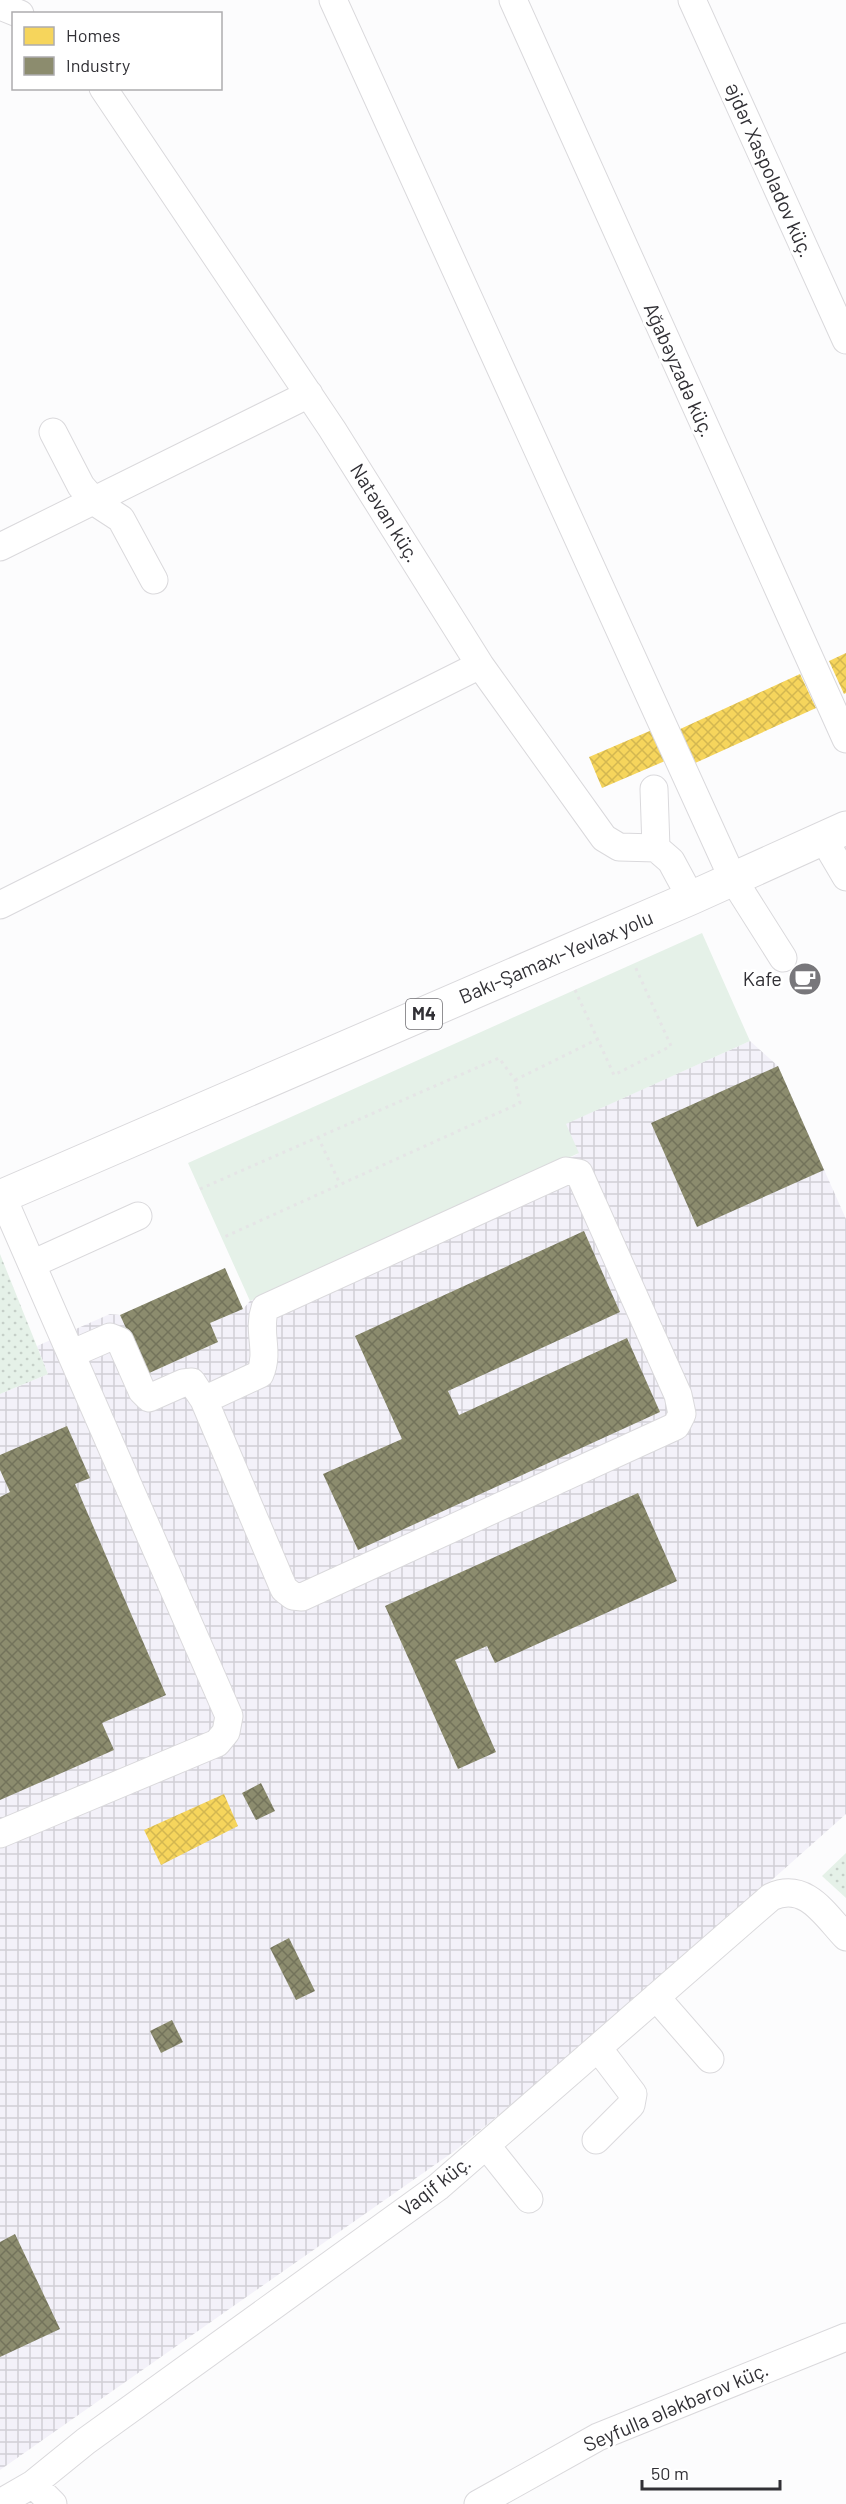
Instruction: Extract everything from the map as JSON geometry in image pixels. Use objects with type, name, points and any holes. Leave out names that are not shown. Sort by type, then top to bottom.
[{"type":"highway","name":"Bakı-Şamaxı-Yevlax yolu","points":[[1,1196],[691,898],[835,833]]},
{"type":"street","points":[[333,0],[734,879],[783,958]]},
{"type":"street","name":"Ağabəyzadə küç.","points":[[513,0],[846,739]]},
{"type":"street","name":"Əjdər Xaspoladov küç.","points":[[692,0],[846,340]]},
{"type":"street","points":[[0,6],[15,12]]},
{"type":"street","name":"Natəvan küç.","points":[[104,90],[309,394],[480,665],[604,838],[619,847],[656,848]]},
{"type":"street","points":[[0,547],[309,394]]},
{"type":"street","points":[[53,432],[81,486],[94,502],[121,519],[154,580]]},
{"type":"street","points":[[0,905],[480,665]]},
{"type":"street","points":[[654,789],[656,848],[671,861],[691,898]]},
{"type":"street","points":[[835,833],[846,877]]},
{"type":"street","points":[[71,1354],[110,1337],[120,1341],[142,1391],[149,1398],[183,1383],[192,1382],[204,1400],[284,1588],[293,1596],[302,1597],[676,1426],[682,1414],[678,1395],[579,1173],[566,1171],[265,1308],[260,1322],[266,1361],[260,1374],[204,1400]]},
{"type":"street","points":[[0,1834],[217,1743],[226,1732],[229,1716],[1,1196]]},
{"type":"street","points":[[32,1264],[138,1216]]},
{"type":"street","name":"Vaqif küç.","points":[[0,2503],[33,2484],[86,2441],[438,2187],[771,1897],[784,1891],[803,1895],[846,1937]]},
{"type":"street","points":[[656,1997],[710,2059]]},
{"type":"street","points":[[596,2140],[631,2105],[633,2094],[598,2048]]},
{"type":"street","points":[[486,2145],[529,2199]]},
{"type":"street","name":"Seyfulla Ələkbərov küç.","points":[[478,2504],[598,2437],[846,2337]]},
{"type":"street","points":[[33,2484],[53,2504]]},
{"type":"path","points":[[575,990],[614,1075],[671,1046],[634,964]]},
{"type":"path","points":[[514,1080],[598,1039]]},
{"type":"path","points":[[200,1189],[499,1058],[514,1080],[520,1103],[222,1238]]},
{"type":"path","points":[[318,1137],[340,1185]]},
{"type":"shaded area","points":[[702,933],[750,1041],[566,1124],[579,1153],[250,1301],[188,1163]]},
{"type":"shaded area","points":[[750,1041],[778,1066],[846,1219],[846,1814],[628,2008],[456,2150],[0,2470],[0,1394],[48,1374],[37,1346],[110,1314],[120,1315],[147,1374],[218,1342],[210,1323],[243,1309],[250,1301],[578,1154],[565,1124]]},
{"type":"shaded area","points":[[0,1254],[48,1374],[0,1394]]},
{"type":"shaded area","points":[[846,1853],[846,1898],[822,1876]]},
{"type":"building: Homes","points":[[846,653],[846,693],[844,694],[829,661]]},
{"type":"building: Homes","points":[[800,674],[816,708],[693,764],[678,730]]},
{"type":"building: Homes","points":[[652,730],[665,761],[602,788],[589,757]]},
{"type":"building: Homes","points":[[224,1794],[238,1826],[161,1865],[144,1830]]},
{"type":"building: Industry","points":[[778,1066],[824,1170],[697,1227],[651,1123]]},
{"type":"building: Industry","points":[[584,1231],[620,1312],[448,1391],[459,1415],[627,1338],[660,1412],[358,1550],[323,1474],[402,1439],[355,1336]]},
{"type":"building: Industry","points":[[225,1268],[243,1309],[210,1323],[218,1342],[147,1374],[120,1315]]},
{"type":"building: Industry","points":[[67,1426],[90,1478],[75,1484],[166,1695],[102,1723],[114,1750],[0,1800],[0,1497],[10,1492],[0,1470],[0,1455]]},
{"type":"building: Industry","points":[[638,1493],[677,1581],[495,1663],[487,1646],[455,1660],[496,1752],[458,1769],[385,1606]]},
{"type":"building: Industry","points":[[261,1783],[275,1811],[256,1820],[242,1793]]},
{"type":"building: Industry","points":[[289,1938],[315,1991],[296,2000],[270,1948]]},
{"type":"building: Industry","points":[[172,2020],[183,2042],[161,2053],[150,2031]]},
{"type":"building: Industry","points":[[15,2234],[60,2329],[0,2357],[0,2242]]},
{"type":"place","name":"Kafe","points":[[805,979]]}]
